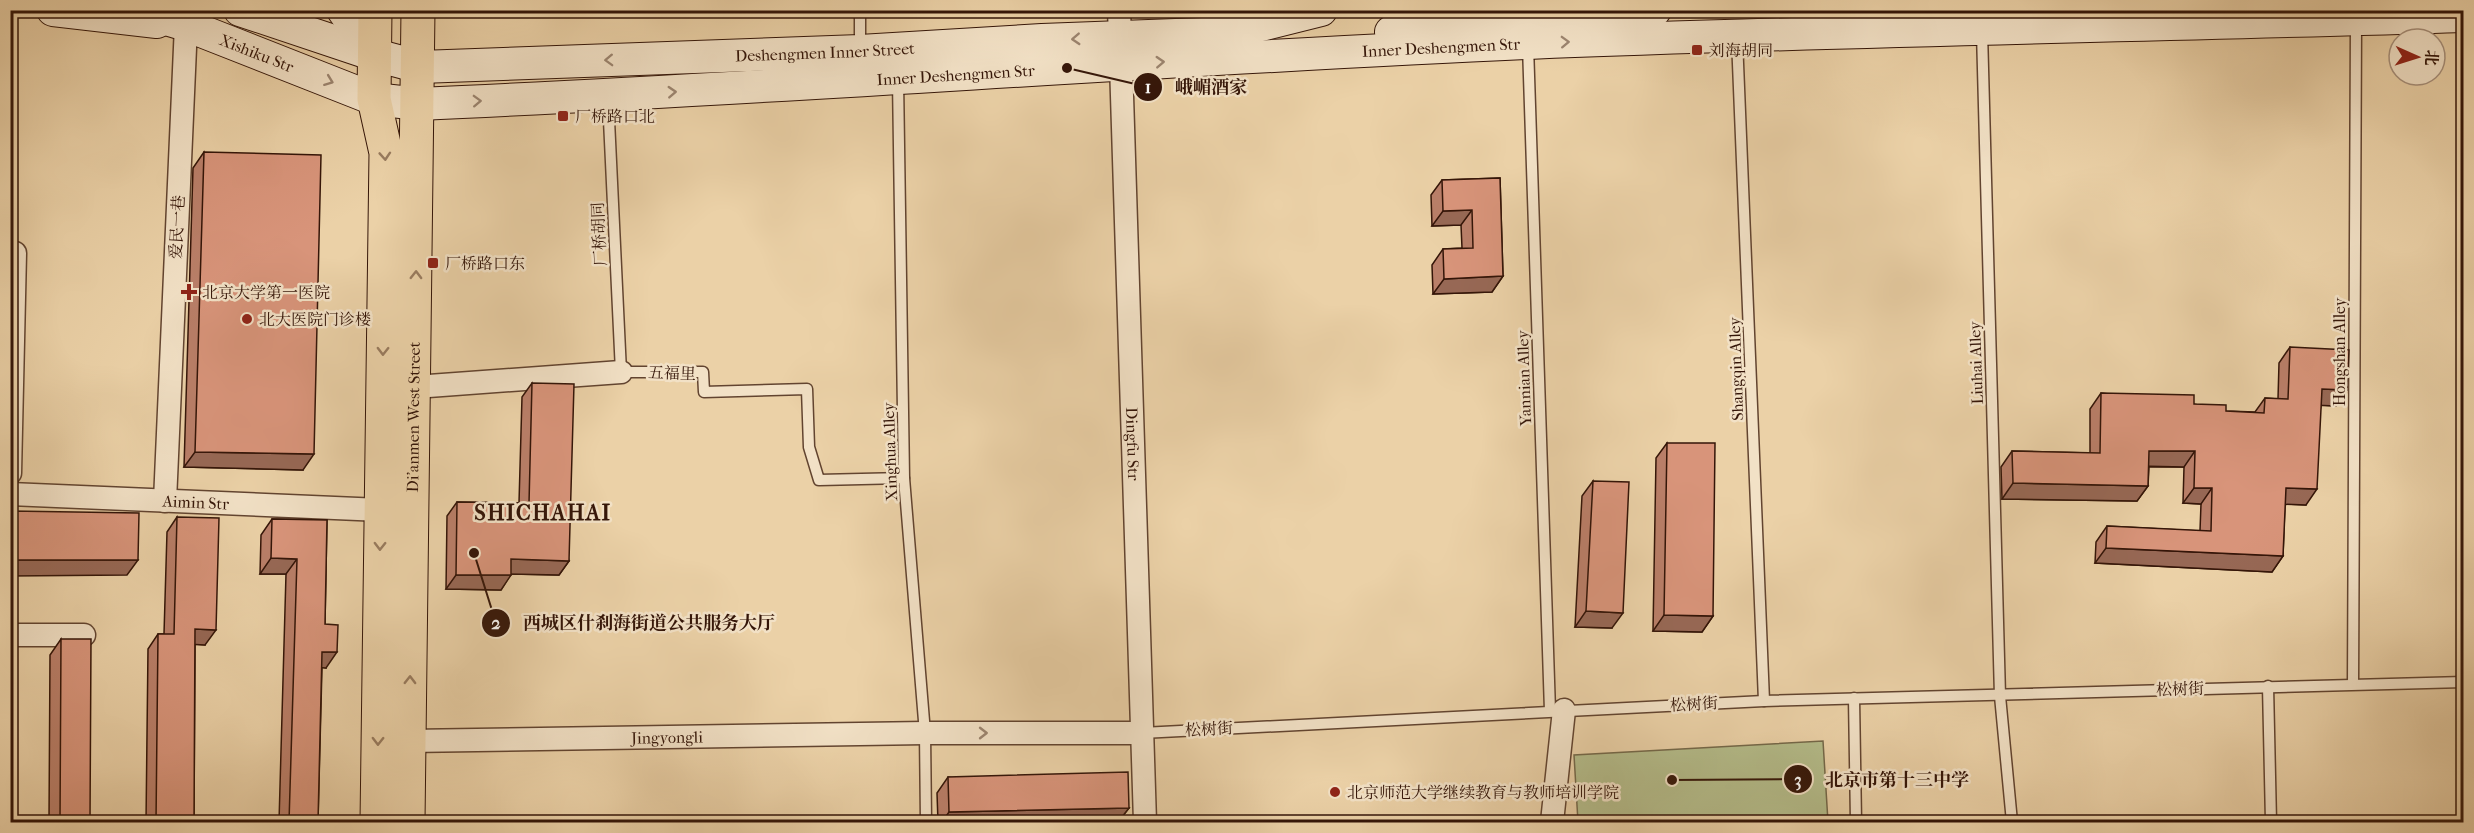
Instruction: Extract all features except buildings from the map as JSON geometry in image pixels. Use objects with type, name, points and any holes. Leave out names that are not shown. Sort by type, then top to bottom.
[{"type":"main road","points":[[53,10],[186,26]]},
{"type":"main road","name":"Xishiku Str","points":[[136,10],[186,26],[374,99],[419,104]]},
{"type":"main road","name":"Deshengmen Inner Street","points":[[240,10],[375,55],[420,66],[860,51],[1043,55],[1120,37],[1229,46],[1655,10]]},
{"type":"main road","points":[[343,10],[375,55]]},
{"type":"main road","name":"Di'anmen West Street","points":[[375,10],[374,99],[386,153],[377,822]]},
{"type":"main road","name":"Di'anmen West Street","points":[[408,822],[420,66],[418,10]]},
{"type":"main road","name":"Deshengmen Inner Street","points":[[1229,46],[1321,10]]},
{"type":"main road","name":"Inner Deshengmen Str","points":[[1520,23],[1737,36],[1982,20],[2356,15],[2463,16]]},
{"type":"main road","name":"Inner Deshengmen Str","points":[[419,104],[898,80],[1043,55]]},
{"type":"street","name":"爱民一巷","points":[[165,501],[186,26]]},
{"type":"street","name":"Dingfu Str","points":[[1120,37],[1145,822]]},
{"type":"street","points":[[10,473],[15,253]]},
{"type":"street","name":"五福里","points":[[415,387],[621,372]]},
{"type":"street","name":"Aimin Str","points":[[10,494],[381,510]]},
{"type":"street","points":[[10,635],[84,635]]},
{"type":"street","points":[[1552,822],[1557,711]]},
{"type":"street","name":"松树街","points":[[925,733],[1142,733]]},
{"type":"street","name":"Jingyongli","points":[[409,741],[925,733]]},
{"type":"lane","points":[[860,10],[860,51]]},
{"type":"lane","name":"Hongshan Alley","points":[[2353,684],[2356,15]]},
{"type":"lane","name":"Liuhai Alley","points":[[1982,20],[2000,696],[2012,822]]},
{"type":"lane","name":"Yannian Alley","points":[[1520,23],[1557,711]]},
{"type":"lane","name":"Shangqin Alley","points":[[1737,36],[1764,701]]},
{"type":"lane","name":"Xinghua Alley","points":[[898,80],[904,478],[925,733],[926,822]]},
{"type":"lane","name":"厂桥胡同","points":[[608,95],[621,372]]},
{"type":"lane","name":"五福里","points":[[621,372],[703,372],[704,392],[807,388],[809,447],[819,480],[904,478]]},
{"type":"lane","name":"松树街","points":[[1142,733],[1764,701],[2463,682]]},
{"type":"lane","points":[[2268,686],[2271,822]]},
{"type":"lane","points":[[1854,698],[1856,822]]},
{"type":"green space","points":[[1823,741],[1828,822],[1578,822],[1574,755]]},
{"type":"place","name":"刘海胡同","points":[[1697,50]]},
{"type":"place","name":"峨嵋酒家","points":[[1067,68]]},
{"type":"place","name":"厂桥路口北","points":[[563,116]]},
{"type":"place","name":"厂桥路口东","points":[[433,263]]},
{"type":"place","name":"北京大学第一医院","points":[[189,292]]},
{"type":"place","name":"北大医院门诊楼","points":[[247,319]]},
{"type":"place","name":"西城区什刹海街道公共服务大厅","points":[[474,553]]},
{"type":"place","name":"北京市第十三中学","points":[[1672,780]]},
{"type":"place","name":"北京师范大学继续教育与教师培训学院","points":[[1335,792]]},
{"type":"district","name":"SHICHAHAI","points":[[543,513]]}]
